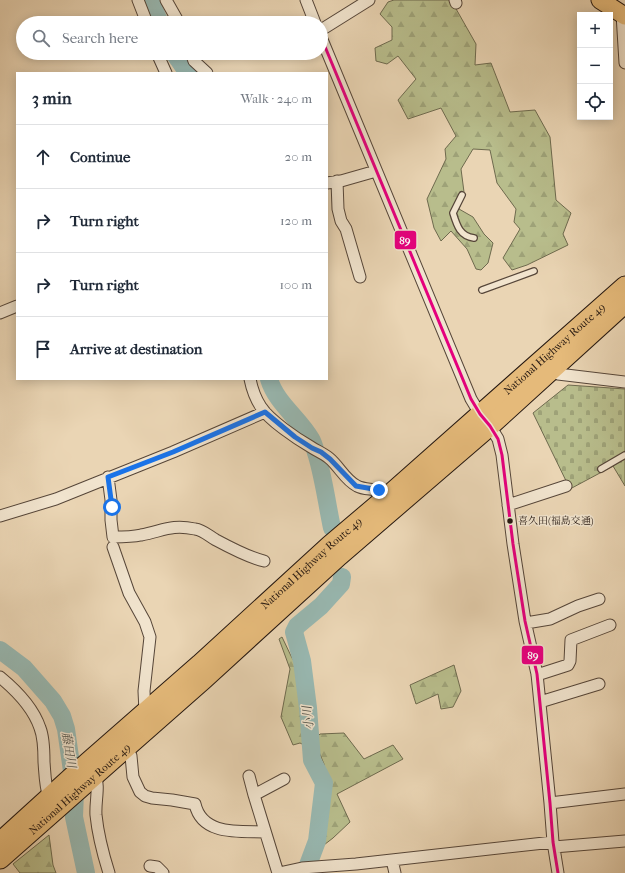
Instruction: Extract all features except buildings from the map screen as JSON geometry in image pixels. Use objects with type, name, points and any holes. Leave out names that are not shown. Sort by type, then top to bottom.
[{"type":"highway","name":"National Highway Route 49","points":[[0,842],[91,771],[126,746],[203,680],[485,420],[625,286]]},
{"type":"highway","name":"National Highway Route 49","points":[[91,771],[145,712],[330,545],[389,495],[552,370],[625,304]]},
{"type":"highway","name":"National Highway Route 49","points":[[0,859],[51,802]]},
{"type":"main road","points":[[600,0],[623,15]]},
{"type":"street","points":[[138,0],[144,16]]},
{"type":"street","points":[[166,0],[175,16]]},
{"type":"street","points":[[306,0],[312,16]]},
{"type":"street","points":[[328,26],[369,0]]},
{"type":"street","points":[[623,15],[625,63]]},
{"type":"street","points":[[328,54],[471,399],[498,439],[502,454],[513,544],[526,623],[537,675],[553,845],[558,873]]},
{"type":"street","points":[[160,60],[166,72]]},
{"type":"street","points":[[194,60],[206,72]]},
{"type":"street","points":[[360,277],[346,229],[341,221],[332,182],[376,171]]},
{"type":"street","points":[[0,313],[16,306]]},
{"type":"street","points":[[552,370],[558,374],[625,382]]},
{"type":"street","points":[[250,380],[254,394],[262,409],[295,437],[330,459],[356,486],[379,490],[389,495]]},
{"type":"street","points":[[0,516],[56,499],[173,452],[265,412]]},
{"type":"street","points":[[108,477],[113,537],[138,535],[176,526],[202,532],[256,559],[264,561]]},
{"type":"street","points":[[508,505],[566,486]]},
{"type":"street","points":[[113,547],[129,593],[145,622],[150,637],[144,691],[145,712]]},
{"type":"street","points":[[526,623],[550,619],[578,606],[599,599]]},
{"type":"street","points":[[537,675],[568,664],[570,661],[571,640],[610,625]]},
{"type":"street","points":[[0,677],[26,702],[40,728],[43,739],[46,790],[51,802]]},
{"type":"street","points":[[540,702],[598,684]]},
{"type":"street","points":[[126,746],[131,756],[133,777],[136,786],[145,796],[195,804],[201,817],[215,828],[236,831],[265,832]]},
{"type":"street","points":[[91,771],[97,786],[97,822],[100,841],[109,873]]},
{"type":"street","points":[[249,776],[278,873],[392,860],[553,845],[625,841]]},
{"type":"street","points":[[254,795],[284,779]]},
{"type":"street","points":[[550,803],[625,794]]},
{"type":"street","points":[[392,860],[395,873]]},
{"type":"street","points":[[150,866],[157,867],[163,873]]},
{"type":"lane","points":[[462,195],[453,213],[456,222],[464,235],[474,238]]},
{"type":"lane","points":[[482,290],[534,271]]},
{"type":"lane","points":[[601,469],[625,455]]},
{"type":"green space","points":[[394,0],[451,0],[476,44],[475,65],[491,63],[510,112],[535,110],[550,137],[556,200],[571,213],[563,234],[568,245],[527,265],[512,270],[503,258],[520,229],[514,222],[516,209],[497,183],[490,150],[473,149],[461,169],[464,192],[459,209],[473,217],[484,234],[493,243],[488,263],[481,270],[476,269],[467,249],[451,231],[441,241],[434,228],[427,199],[446,159],[445,149],[456,136],[441,108],[408,119],[398,100],[416,79],[398,56],[387,64],[376,61],[375,48],[392,40],[392,27],[380,14],[388,2]]},
{"type":"green space","points":[[568,385],[625,389],[625,486],[613,466],[570,489],[533,413]]},
{"type":"green space","points":[[282,637],[292,658],[300,669],[306,746],[300,743],[293,745],[281,717],[290,669],[279,639]]},
{"type":"green space","points":[[454,665],[461,691],[453,707],[441,709],[438,694],[416,704],[410,685]]},
{"type":"green space","points":[[344,733],[364,759],[393,745],[403,759],[337,794],[350,822],[320,848],[327,823],[327,781],[324,764],[319,752],[316,738],[320,734]]},
{"type":"green space","points":[[49,835],[53,865],[56,873],[20,873],[13,864]]},
{"type":"waterway","name":"小川","points":[[150,0],[157,16]]},
{"type":"waterway","name":"小川","points":[[179,60],[187,72]]},
{"type":"waterway","name":"小川","points":[[269,380],[277,396],[306,431],[313,443],[322,474],[332,528]]},
{"type":"waterway","name":"小川","points":[[305,873],[317,841],[324,783],[312,760],[308,708],[302,661],[294,632],[297,626],[321,606],[341,584],[342,577]]},
{"type":"waterway","name":"藤田川","points":[[0,650],[24,668],[53,701],[62,716],[66,729],[75,792],[74,817],[86,873]]},
{"type":"transit line","name":"89","points":[[328,54],[471,399],[498,439],[502,455],[513,544],[525,621],[537,674],[553,842],[558,873]]},
{"type":"place","name":"喜久田(福島交通)","points":[[510,521]]},
{"type":"route","points":[[112,507],[108,477],[173,452],[265,412],[270,418],[295,437],[330,459],[356,486],[379,490]]}]
